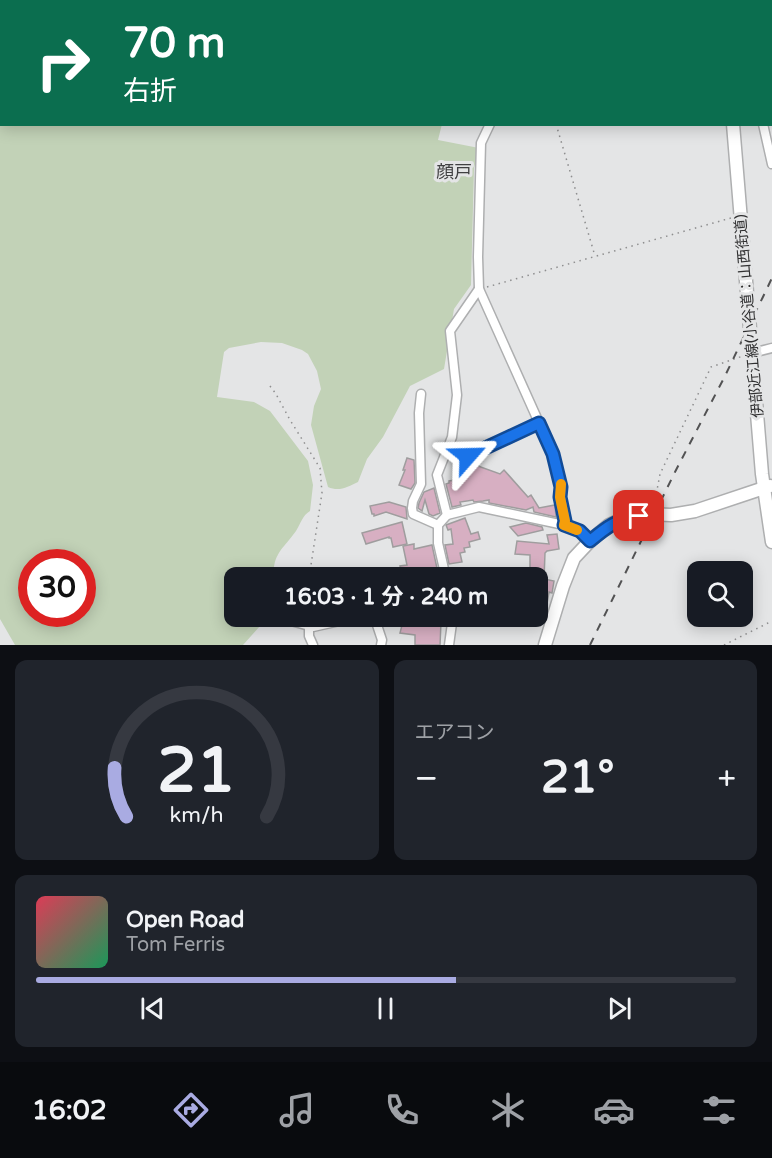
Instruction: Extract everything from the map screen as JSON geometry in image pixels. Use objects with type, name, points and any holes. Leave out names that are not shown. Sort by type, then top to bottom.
[{"type":"main road","name":"伊部近江線(小谷道：山西街道)","points":[[733,126],[752,353],[768,487],[772,542]]},
{"type":"main road","points":[[545,645],[574,558],[609,525],[620,520],[648,514],[671,516],[695,512],[768,487]]},
{"type":"street","points":[[489,126],[481,143],[479,289],[553,454],[561,487],[564,525]]},
{"type":"street","points":[[763,126],[772,164]]},
{"type":"street","points":[[447,515],[437,475],[452,437],[457,395],[450,331],[479,289]]},
{"type":"street","points":[[752,353],[772,348]]},
{"type":"street","points":[[421,394],[421,484],[413,501],[412,514],[438,525]]},
{"type":"street","points":[[447,451],[468,456],[539,423]]},
{"type":"street","points":[[443,567],[438,543],[438,525],[447,515],[479,507],[564,525],[580,531],[590,541]]},
{"type":"street","points":[[309,627],[309,636],[313,645]]},
{"type":"street","points":[[378,627],[382,640],[381,645]]},
{"type":"street","points":[[449,645],[451,627]]},
{"type":"path","points":[[557,126],[595,257]]},
{"type":"path","points":[[479,289],[740,215]]},
{"type":"path","points":[[648,514],[655,501],[660,474],[711,367],[752,353]]},
{"type":"path","points":[[270,386],[320,468],[322,493],[311,567]]},
{"type":"path","points":[[724,645],[772,621]]},
{"type":"green space","points":[[0,126],[442,126],[438,140],[479,148],[474,168],[471,285],[454,309],[444,369],[410,386],[383,437],[367,459],[358,482],[340,489],[328,487],[311,425],[314,406],[321,389],[317,371],[308,354],[282,343],[261,342],[229,348],[224,352],[217,397],[254,402],[270,411],[308,461],[313,485],[310,511],[303,517],[296,531],[283,547],[274,567],[224,567],[224,627],[259,627],[243,645],[15,645],[0,619]]},
{"type":"building","points":[[407,458],[414,460],[415,483],[411,489],[399,485]]},
{"type":"building","points":[[463,466],[478,466],[500,474],[504,470],[528,497],[531,495],[539,508],[555,505],[556,517],[534,512],[533,507],[526,510],[489,503],[489,500],[460,502],[461,505],[452,507],[446,484],[455,480],[454,473],[463,472]]},
{"type":"building","points":[[434,488],[440,513],[433,516],[429,514],[425,500],[422,511],[418,508],[424,492]]},
{"type":"building","points":[[389,502],[406,507],[407,519],[386,512],[374,516],[372,514],[370,506]]},
{"type":"building","points":[[465,518],[471,534],[478,532],[480,539],[469,542],[470,547],[464,548],[465,552],[460,553],[462,562],[449,564],[445,545],[453,544],[451,529],[448,530],[446,525]]},
{"type":"building","points":[[402,522],[407,544],[393,547],[389,537],[366,544],[362,533]]},
{"type":"building","points":[[526,523],[542,527],[543,530],[518,536],[510,527]]},
{"type":"building","points":[[557,534],[559,549],[545,553],[544,567],[530,567],[530,555],[515,554],[517,541],[549,544],[547,535]]},
{"type":"building","points":[[414,544],[414,549],[432,545],[437,567],[400,567],[407,565],[403,546]]},
{"type":"building","points":[[548,580],[554,581],[552,593],[549,592],[548,598]]},
{"type":"building","points":[[402,627],[441,627],[440,645],[415,645],[415,635],[400,633]]},
{"type":"railway","points":[[590,645],[772,278]]},
{"type":"slow traffic","points":[[561,484],[560,497],[564,525],[577,530]]},
{"type":"district","name":"顔戸","points":[[454,172]]},
{"type":"route","points":[[468,456],[539,423],[553,454],[561,487],[564,525],[580,531],[590,541],[609,525],[639,516]]}]
